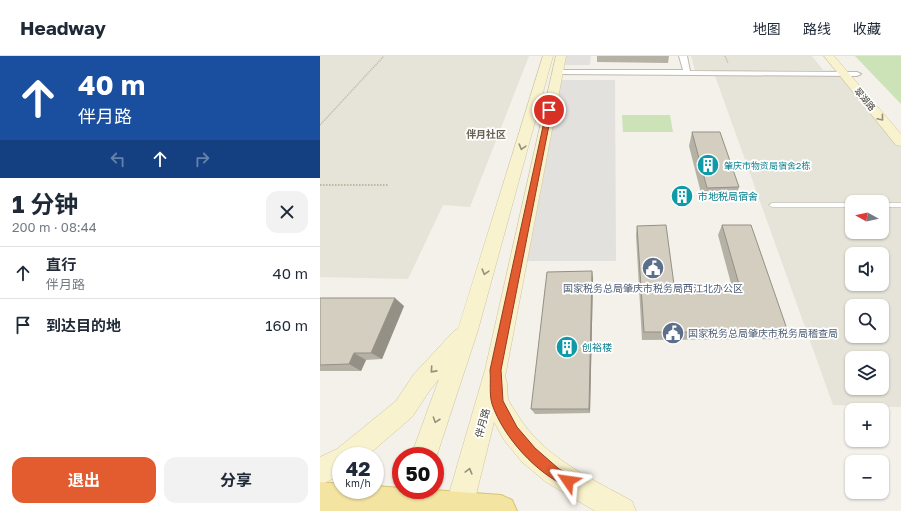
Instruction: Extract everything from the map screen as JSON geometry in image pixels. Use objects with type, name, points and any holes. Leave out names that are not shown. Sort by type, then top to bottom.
[{"type":"main road","points":[[320,498],[407,502],[458,510],[501,511]]},
{"type":"street","points":[[427,447],[468,330],[548,56]]},
{"type":"street","name":"伴月路","points":[[458,510],[496,370],[560,56]]},
{"type":"street","points":[[683,56],[687,73]]},
{"type":"street","name":"翠湖路","points":[[829,56],[901,142]]},
{"type":"street","name":"翠湖路","points":[[841,56],[886,107]]},
{"type":"street","points":[[557,72],[857,74]]},
{"type":"street","points":[[358,447],[404,409],[422,382],[468,330]]},
{"type":"street","points":[[496,370],[497,403],[512,431],[530,453],[555,473],[622,511]]},
{"type":"street","points":[[320,472],[332,465]]},
{"type":"lane","points":[[772,205],[845,205]]},
{"type":"lane","points":[[889,205],[901,205]]},
{"type":"path","points":[[320,126],[384,56]]},
{"type":"path","points":[[320,185],[389,185]]},
{"type":"shaded area","points":[[320,56],[529,56],[470,207],[443,205],[408,279],[320,277]]},
{"type":"shaded area","points":[[566,56],[591,56],[590,65],[564,65]]},
{"type":"shaded area","points":[[691,56],[812,56],[823,70],[695,70]]},
{"type":"shaded area","points":[[714,73],[842,74],[901,145],[901,407],[889,407],[889,403],[845,403],[845,405],[833,405]]},
{"type":"shaded area","points":[[560,80],[615,80],[616,261],[524,261]]},
{"type":"green space","points":[[855,56],[901,56],[901,104]]},
{"type":"green space","points":[[622,115],[670,115],[673,132],[623,132]]},
{"type":"building","points":[[692,132],[720,132],[739,187],[707,188]]},
{"type":"building","name":"国家税务总局肇庆市税务局西江北办公区","points":[[666,225],[675,292],[741,291],[722,225],[751,225],[788,332],[644,332],[637,226]]},
{"type":"building","name":"创裕楼","points":[[592,271],[589,409],[531,409],[547,272]]},
{"type":"building","points":[[320,298],[395,298],[371,353],[354,353],[349,364],[320,365]]},
{"type":"place","name":"肇庆市物资局宿舍2栋","points":[[708,165]]},
{"type":"place","name":"市地税局宿舍","points":[[682,196]]},
{"type":"place","name":"国家税务总局肇庆市税务局西江北办公区","points":[[653,268]]},
{"type":"place","name":"国家税务总局肇庆市税务局稽查局","points":[[673,333]]},
{"type":"place","name":"创裕楼","points":[[567,347]]},
{"type":"district","name":"伴月社区","points":[[486,134]]},
{"type":"route","points":[[549,110],[496,370],[497,403],[512,431],[530,453],[555,473],[568,481]]}]
